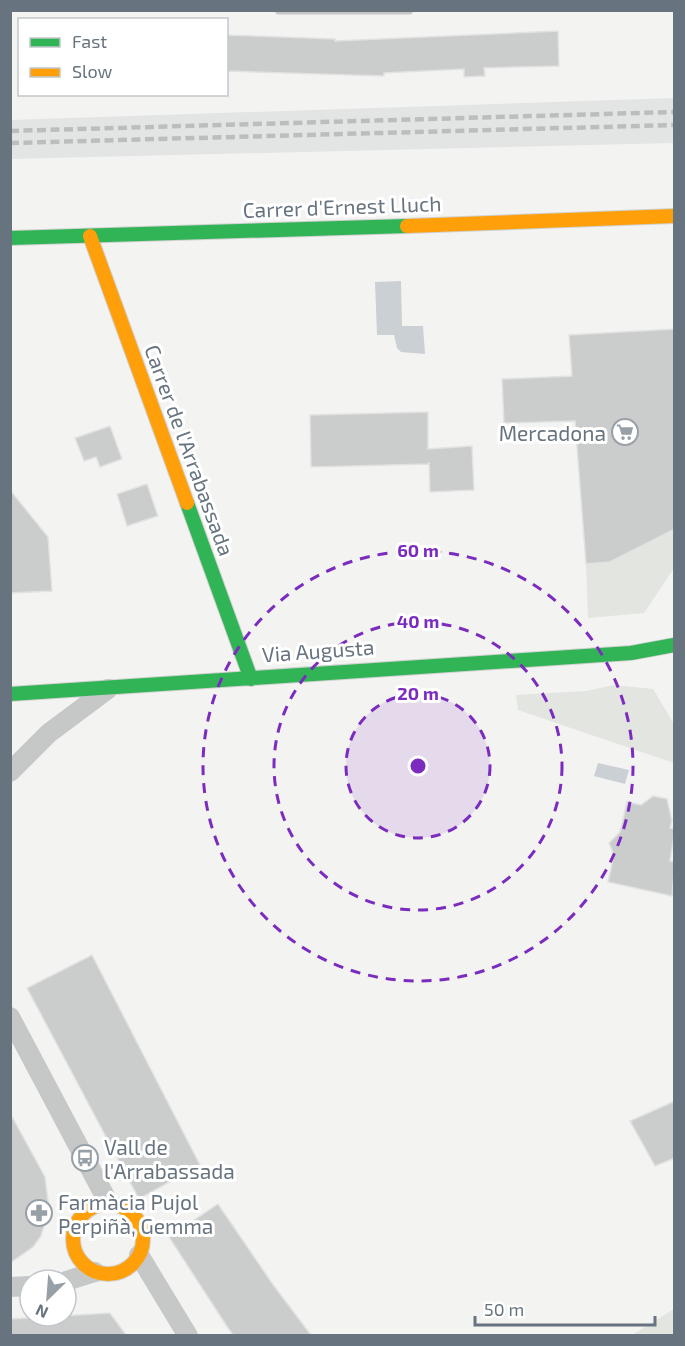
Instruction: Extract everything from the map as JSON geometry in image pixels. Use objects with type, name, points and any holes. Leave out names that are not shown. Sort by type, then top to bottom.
[{"type":"street","name":"Carrer d'Ernest Lluch","points":[[10,238],[675,216]]},
{"type":"street","name":"Carrer de l'Arrabassada","points":[[90,236],[251,679]]},
{"type":"street","name":"Via Augusta","points":[[10,694],[631,652],[675,645]]},
{"type":"street","points":[[10,772],[49,733],[108,689]]},
{"type":"street","points":[[10,1017],[108,1202]]},
{"type":"street","points":[[108,1202],[125,1208],[138,1221],[143,1244],[139,1255],[132,1265],[121,1272],[107,1274],[95,1272],[84,1265],[74,1250],[74,1230],[80,1218],[88,1209],[108,1202]]},
{"type":"street","points":[[139,1255],[188,1335]]},
{"type":"street","points":[[78,1277],[95,1272]]},
{"type":"lane","points":[[279,10],[409,10]]},
{"type":"shaded area","points":[[674,98],[674,143],[11,159],[11,120]]},
{"type":"shaded area","points":[[401,281],[402,326],[423,326],[425,354],[401,352],[397,348],[394,335],[377,335],[375,282]]},
{"type":"shaded area","points":[[674,529],[674,568],[644,613],[588,618],[586,564]]},
{"type":"shaded area","points":[[614,685],[653,689],[674,724],[674,763],[518,710],[516,695],[586,691]]},
{"type":"shaded area","points":[[598,763],[629,770],[625,784],[594,776]]},
{"type":"shaded area","points":[[674,1309],[674,1335],[632,1335]]},
{"type":"building","points":[[558,31],[559,66],[484,68],[485,76],[464,77],[464,69],[384,73],[384,76],[228,71],[228,35],[335,39],[335,41]]},
{"type":"building","name":"Mercadona","points":[[675,329],[675,529],[610,562],[586,564],[575,421],[504,423],[502,379],[572,376],[569,335]]},
{"type":"building","points":[[428,412],[428,449],[472,446],[474,490],[430,492],[429,462],[429,464],[311,467],[310,415]]},
{"type":"building","points":[[110,426],[122,459],[100,467],[96,457],[84,461],[75,438]]},
{"type":"building","points":[[147,484],[158,516],[127,526],[117,494]]},
{"type":"building","points":[[10,490],[48,537],[52,591],[10,593]]},
{"type":"building","points":[[653,796],[667,799],[672,821],[670,828],[675,829],[670,861],[675,862],[672,896],[608,882],[614,855],[609,843],[620,832],[627,802],[641,805]]},
{"type":"building","points":[[92,955],[200,1165],[139,1199],[27,988]]},
{"type":"building","points":[[675,1101],[675,1158],[655,1166],[630,1121]]},
{"type":"building","points":[[10,1113],[45,1177],[49,1208],[41,1236],[33,1247],[10,1263]]},
{"type":"building","points":[[218,1204],[274,1286],[311,1335],[233,1335],[169,1237]]},
{"type":"building","points":[[110,1313],[126,1335],[10,1335],[10,1319],[18,1319],[18,1328],[78,1328],[78,1315]]},
{"type":"railway","points":[[10,131],[674,112]]},
{"type":"railway","points":[[10,143],[674,125]]},
{"type":"traffic: fast","points":[[10,238],[407,226]]},
{"type":"traffic: fast","points":[[187,503],[251,679]]},
{"type":"traffic: fast","points":[[10,694],[631,653],[674,645]]},
{"type":"traffic: slow","points":[[407,226],[674,216]]},
{"type":"traffic: slow","points":[[90,236],[187,503]]},
{"type":"traffic: slow","points":[[108,1204],[121,1207],[133,1214],[140,1226],[143,1239],[140,1252],[133,1264],[121,1271],[108,1274],[95,1271],[83,1264],[76,1252],[73,1239],[76,1226],[83,1214],[95,1207],[108,1204]]},
{"type":"place","name":"Mercadona","points":[[625,432]]},
{"type":"place","name":"Vall de l'Arrabassada","points":[[85,1158]]},
{"type":"place","name":"Farmàcia Pujol Perpiñà, Gemma","points":[[39,1213]]}]
